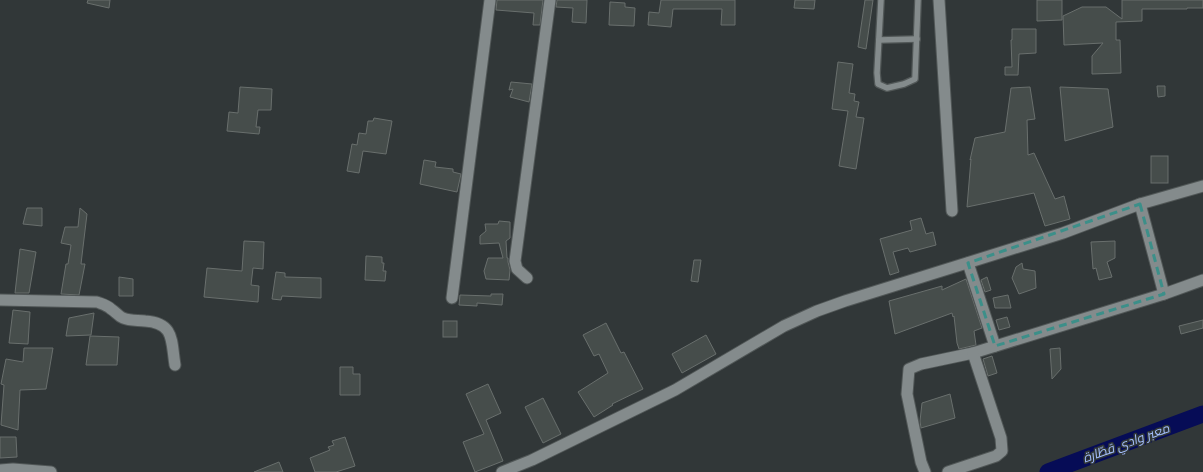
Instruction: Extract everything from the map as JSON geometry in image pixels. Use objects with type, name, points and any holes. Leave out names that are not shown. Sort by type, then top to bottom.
[{"type":"street","points":[[452,298],[490,0]]},
{"type":"street","points":[[527,278],[517,269],[515,261],[550,0]]},
{"type":"street","points":[[939,0],[952,210]]},
{"type":"street","points":[[502,472],[532,460],[676,390],[784,326],[817,311],[1063,232],[1140,204],[1203,186]]},
{"type":"street","points":[[1140,204],[1164,294]]},
{"type":"street","points":[[968,263],[995,346]]},
{"type":"street","points":[[925,472],[921,462],[907,394],[909,369],[921,364],[973,353],[1164,294],[1203,280]]},
{"type":"street","points":[[0,300],[98,302],[107,306],[119,316],[126,319],[154,322],[165,327],[169,332],[175,366]]},
{"type":"street","points":[[948,472],[996,456],[1002,451],[1001,438],[973,353]]},
{"type":"street","points":[[0,470],[13,469],[51,472]]},
{"type":"lane","points":[[881,0],[877,73],[878,84],[887,88],[904,84],[914,79],[918,0]]},
{"type":"lane","points":[[879,40],[916,39]]},
{"type":"highlighted area","points":[[1140,204],[1164,294],[995,346],[968,263]]},
{"type":"building","points":[[88,0],[110,0],[109,8],[87,3]]},
{"type":"building","points":[[497,0],[543,0],[540,25],[533,25],[534,13],[496,10]]},
{"type":"building","points":[[557,0],[587,0],[586,23],[572,22],[573,8],[556,7]]},
{"type":"building","points":[[661,0],[735,0],[735,25],[721,25],[722,9],[673,9],[671,27],[648,25],[649,12],[659,13]]},
{"type":"building","points":[[795,0],[815,0],[814,9],[794,8]]},
{"type":"building","points":[[865,0],[873,0],[866,49],[858,47]]},
{"type":"building","points":[[1037,0],[1062,0],[1062,20],[1037,21]]},
{"type":"building","points":[[1122,0],[1203,0],[1203,8],[1142,9],[1142,21],[1116,22],[1116,40],[1120,40],[1121,73],[1092,74],[1092,56],[1103,43],[1064,45],[1063,16],[1082,7],[1106,7],[1122,19]]},
{"type":"building","points":[[610,2],[625,3],[625,7],[635,8],[634,26],[609,25]]},
{"type":"building","points":[[1012,29],[1036,29],[1036,53],[1019,54],[1018,75],[1005,75],[1005,67],[1012,67]]},
{"type":"building","points":[[838,62],[853,64],[849,93],[855,94],[854,101],[859,102],[856,117],[864,118],[856,169],[839,166],[848,111],[832,109]]},
{"type":"building","points":[[511,82],[532,84],[529,102],[510,97],[513,89],[509,90]]},
{"type":"building","points":[[1157,86],[1165,86],[1165,96],[1158,97]]},
{"type":"building","points":[[240,87],[272,89],[271,110],[258,110],[256,127],[260,127],[259,134],[227,131],[229,112],[238,113]]},
{"type":"building","points":[[1030,87],[1035,119],[1027,120],[1028,155],[1034,153],[1055,199],[1064,196],[1070,219],[1045,226],[1034,193],[967,207],[971,159],[970,160],[975,138],[1005,132],[1011,88]]},
{"type":"building","points":[[1060,87],[1108,89],[1113,127],[1065,141]]},
{"type":"building","points":[[374,118],[392,121],[386,154],[363,151],[359,173],[347,171],[352,144],[357,145],[359,133],[366,134],[368,121],[373,121]]},
{"type":"building","points":[[1151,156],[1168,156],[1168,183],[1151,183]]},
{"type":"building","points":[[424,160],[436,162],[435,167],[453,169],[453,172],[461,174],[457,192],[420,184]]},
{"type":"building","points":[[27,208],[42,208],[42,226],[23,224]]},
{"type":"building","points":[[80,208],[87,214],[81,264],[85,264],[79,295],[61,294],[71,245],[61,243],[65,227],[78,227]]},
{"type":"building","points":[[921,218],[926,234],[933,232],[936,245],[910,252],[908,248],[893,252],[899,272],[890,275],[880,239],[912,230],[910,221]]},
{"type":"building","points":[[499,221],[510,222],[510,238],[506,241],[507,258],[510,270],[509,280],[486,279],[484,271],[488,258],[503,258],[499,243],[480,244],[480,236],[486,231],[485,224],[498,224]]},
{"type":"building","points":[[244,241],[264,242],[263,269],[253,268],[251,285],[259,286],[258,302],[204,297],[207,268],[242,271]]},
{"type":"building","points":[[1115,241],[1115,258],[1107,262],[1112,277],[1099,280],[1096,268],[1093,269],[1091,242]]},
{"type":"building","points":[[20,249],[36,252],[29,293],[15,293]]},
{"type":"building","points":[[366,256],[382,257],[382,263],[384,263],[383,271],[386,271],[385,281],[365,280]]},
{"type":"building","points":[[694,260],[701,260],[698,282],[691,281]]},
{"type":"building","points":[[1022,263],[1023,269],[1035,271],[1036,288],[1019,294],[1012,278],[1016,267]]},
{"type":"building","points":[[276,272],[285,273],[285,277],[321,278],[321,298],[282,296],[281,300],[272,299]]},
{"type":"building","points":[[119,277],[133,279],[133,296],[119,296]]},
{"type":"building","points":[[987,277],[991,290],[985,292],[981,280]]},
{"type":"building","points":[[966,279],[982,328],[974,331],[976,345],[959,349],[954,316],[953,317],[952,313],[895,334],[889,301],[942,286],[942,290]]},
{"type":"building","points":[[491,294],[503,294],[502,305],[477,303],[477,306],[459,305],[460,295],[491,296]]},
{"type":"building","points":[[1008,295],[1011,308],[995,308],[993,298]]},
{"type":"building","points":[[13,310],[30,312],[28,344],[9,343]]},
{"type":"building","points":[[94,313],[91,335],[66,336],[69,318]]},
{"type":"building","points":[[1007,317],[1010,327],[999,330],[996,320]]},
{"type":"building","points":[[1203,320],[1203,328],[1181,334],[1179,326]]},
{"type":"building","points":[[443,321],[457,321],[457,337],[443,337]]},
{"type":"building","points":[[606,323],[621,353],[624,352],[643,389],[612,404],[613,405],[594,417],[578,392],[608,373],[599,354],[594,356],[583,335]]},
{"type":"building","points":[[706,335],[716,354],[682,373],[672,354]]},
{"type":"building","points":[[90,336],[119,337],[117,365],[86,365]]},
{"type":"building","points":[[24,348],[53,348],[46,389],[20,390],[18,430],[1,425],[4,385],[1,384],[6,359],[23,362]]},
{"type":"building","points":[[1060,348],[1061,369],[1052,379],[1050,349]]},
{"type":"building","points":[[992,356],[997,373],[988,376],[983,359]]},
{"type":"building","points":[[340,367],[353,367],[353,374],[360,374],[360,395],[340,395]]},
{"type":"building","points":[[488,384],[501,413],[486,420],[503,461],[475,472],[463,442],[484,434],[466,394]]},
{"type":"building","points":[[950,394],[955,418],[921,428],[920,421],[922,403]]},
{"type":"building","points":[[543,398],[561,434],[543,443],[525,407]]},
{"type":"building","points":[[0,437],[16,437],[17,457],[0,458]]},
{"type":"building","points":[[345,437],[355,466],[336,472],[315,472],[310,458],[330,450],[328,447],[334,445],[332,441]]},
{"type":"building","points":[[279,462],[283,472],[254,472]]},
{"type":"waterway","name":"معبر وادي قطّارة","points":[[1048,472],[1203,414]]}]
